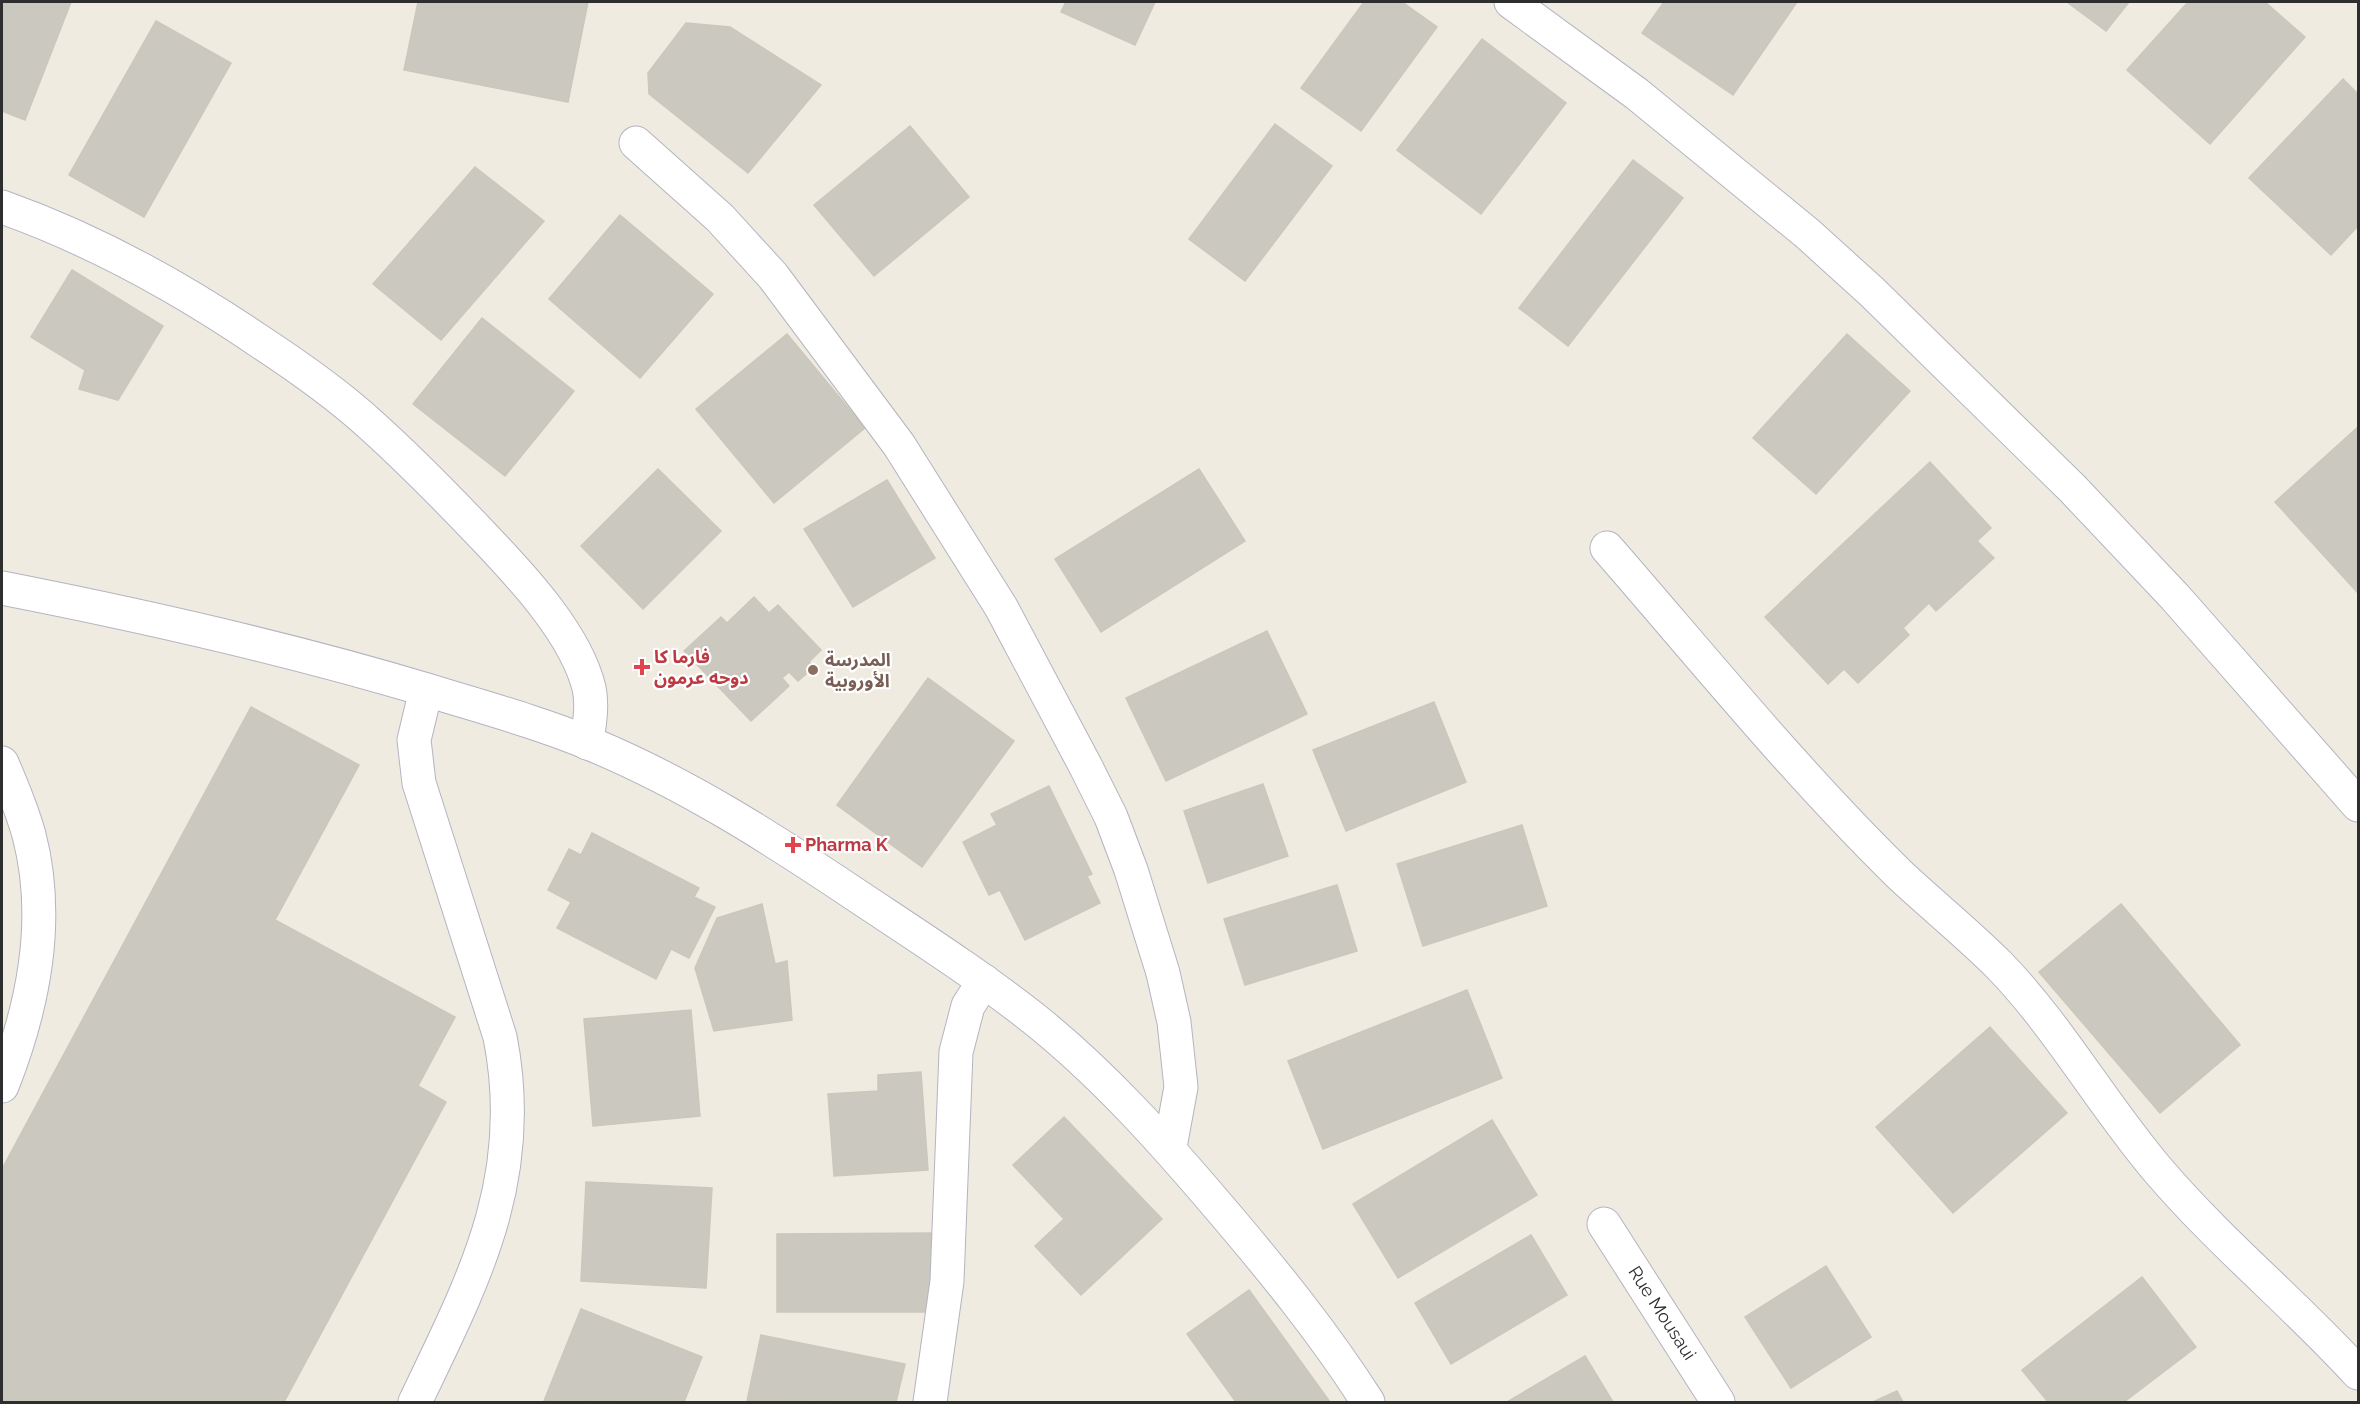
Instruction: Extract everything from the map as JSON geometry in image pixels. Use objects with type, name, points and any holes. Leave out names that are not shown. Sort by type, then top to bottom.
[{"type":"street","points":[[1511,2],[1637,94],[1808,234],[1872,292],[2073,489],[2175,597],[2358,804]]},
{"type":"street","points":[[636,143],[720,218],[773,276],[899,445],[1001,607],[1081,756],[1111,817],[1131,870],[1163,974],[1179,1055],[1181,1087],[1170,1147]]},
{"type":"street","points":[[2,207],[56,226],[152,273],[309,374],[370,424],[454,505],[510,564],[569,642],[583,669],[590,691],[587,743]]},
{"type":"street","points":[[1607,548],[1815,785],[1899,874],[1998,964],[2031,1001],[2062,1039],[2120,1122],[2192,1208],[2358,1373]]},
{"type":"street","points":[[2,588],[211,632],[337,662],[587,743],[638,764],[732,814],[984,981],[1068,1048],[1170,1147],[1298,1303],[1368,1402]]},
{"type":"street","points":[[415,1402],[474,1276],[488,1239],[502,1179],[509,1113],[507,1074],[500,1037],[425,803],[415,762],[414,740],[426,690]]},
{"type":"street","points":[[2,763],[29,836],[36,871],[39,910],[38,948],[31,988],[22,1028],[2,1086]]},
{"type":"street","points":[[930,1402],[947,1281],[956,1052],[968,1006],[984,981]]},
{"type":"street","name":"Rue Mousaui","points":[[1604,1224],[1718,1402]]},
{"type":"building","points":[[2,2],[71,2],[25,120],[2,111]]},
{"type":"building","points":[[418,2],[588,2],[568,102],[404,70]]},
{"type":"building","points":[[1066,2],[1155,2],[1135,45],[1061,12]]},
{"type":"building","points":[[1364,2],[1402,2],[1437,27],[1361,131],[1301,88]]},
{"type":"building","points":[[1664,2],[1797,2],[1733,95],[1642,33]]},
{"type":"building","points":[[2067,2],[2129,2],[2106,31]]},
{"type":"building","points":[[2188,2],[2265,2],[2305,37],[2210,144],[2127,70]]},
{"type":"building","points":[[156,21],[231,63],[144,217],[69,175]]},
{"type":"building","points":[[686,23],[730,27],[821,85],[748,173],[649,94],[648,73]]},
{"type":"building","points":[[1482,39],[1566,103],[1481,214],[1397,150]]},
{"type":"building","points":[[2343,79],[2358,94],[2358,226],[2331,255],[2249,178]]},
{"type":"building","points":[[1275,124],[1332,166],[1245,281],[1189,239]]},
{"type":"building","points":[[910,126],[969,197],[874,276],[814,205]]},
{"type":"building","points":[[1633,160],[1683,198],[1568,346],[1519,308]]},
{"type":"building","points":[[475,167],[544,221],[441,340],[373,284]]},
{"type":"building","points":[[620,215],[713,294],[640,378],[549,299]]},
{"type":"building","points":[[72,270],[163,326],[118,400],[79,389],[85,370],[31,337]]},
{"type":"building","points":[[482,318],[574,391],[505,476],[413,404]]},
{"type":"building","points":[[787,334],[865,428],[774,503],[696,409]]},
{"type":"building","points":[[1847,334],[1910,391],[1816,494],[1753,438]]},
{"type":"building","points":[[2358,427],[2358,593],[2275,502]]},
{"type":"building","points":[[1930,462],[1991,528],[1977,541],[1994,558],[1936,611],[1929,603],[1903,628],[1909,635],[1858,683],[1844,669],[1828,684],[1765,617]]},
{"type":"building","points":[[658,469],[721,531],[643,609],[581,546]]},
{"type":"building","points":[[1199,469],[1245,541],[1101,632],[1055,559]]},
{"type":"building","points":[[887,480],[935,558],[853,607],[804,529]]},
{"type":"building","points":[[754,597],[769,613],[778,605],[821,650],[809,662],[814,667],[798,681],[789,672],[782,678],[789,686],[751,721],[684,651],[721,617],[727,623]]},
{"type":"building","points":[[1267,631],[1307,714],[1166,781],[1126,698]]},
{"type":"building","points":[[928,678],[1014,741],[922,867],[837,805]]},
{"type":"building","points":[[1434,702],[1466,782],[1346,831],[1313,750]]},
{"type":"building","points":[[251,707],[359,765],[275,920],[455,1017],[418,1086],[446,1102],[284,1402],[2,1402],[2,1169]]},
{"type":"building","points":[[1263,784],[1288,856],[1208,883],[1184,811]]},
{"type":"building","points":[[1049,786],[1092,874],[1087,876],[1100,903],[1025,940],[1000,890],[989,895],[963,842],[997,825],[991,814]]},
{"type":"building","points":[[1522,825],[1547,906],[1423,946],[1397,864]]},
{"type":"building","points":[[592,833],[699,888],[694,897],[715,907],[689,958],[671,949],[656,979],[557,928],[571,902],[548,890],[569,849],[581,855]]},
{"type":"building","points":[[1337,885],[1357,951],[1245,985],[1224,919]]},
{"type":"building","points":[[762,904],[775,964],[787,961],[792,1020],[714,1031],[695,968],[717,918]]},
{"type":"building","points":[[2121,904],[2240,1045],[2160,1113],[2039,972]]},
{"type":"building","points":[[1467,990],[1502,1078],[1323,1149],[1288,1061]]},
{"type":"building","points":[[691,1010],[700,1116],[593,1126],[584,1019]]},
{"type":"building","points":[[1990,1027],[2067,1113],[1953,1213],[1876,1127]]},
{"type":"building","points":[[921,1072],[928,1170],[834,1176],[828,1094],[878,1091],[878,1075]]},
{"type":"building","points":[[1064,1117],[1162,1219],[1081,1295],[1035,1246],[1064,1219],[1013,1165]]},
{"type":"building","points":[[1492,1120],[1537,1195],[1398,1278],[1353,1204]]},
{"type":"building","points":[[586,1182],[712,1188],[706,1288],[581,1281]]},
{"type":"building","points":[[934,1233],[935,1312],[777,1312],[777,1234]]},
{"type":"building","points":[[1531,1235],[1567,1295],[1451,1364],[1415,1303]]},
{"type":"building","points":[[1826,1266],[1871,1337],[1791,1388],[1745,1317]]},
{"type":"building","points":[[2142,1277],[2196,1347],[2124,1402],[2048,1402],[2022,1370]]},
{"type":"building","points":[[1249,1290],[1330,1402],[1236,1402],[1187,1334]]},
{"type":"building","points":[[581,1309],[702,1357],[684,1402],[544,1401]]},
{"type":"building","points":[[761,1335],[905,1364],[896,1402],[747,1401]]},
{"type":"building","points":[[1585,1356],[1613,1402],[1507,1402]]},
{"type":"building","points":[[1897,1391],[1903,1402],[1873,1402]]},
{"type":"place","name":"فارما كا دوحه عرمون","points":[[642,667]]},
{"type":"place","name":"المدرسة الأوروبية","points":[[813,670]]},
{"type":"place","name":"Pharma K","points":[[793,845]]}]
